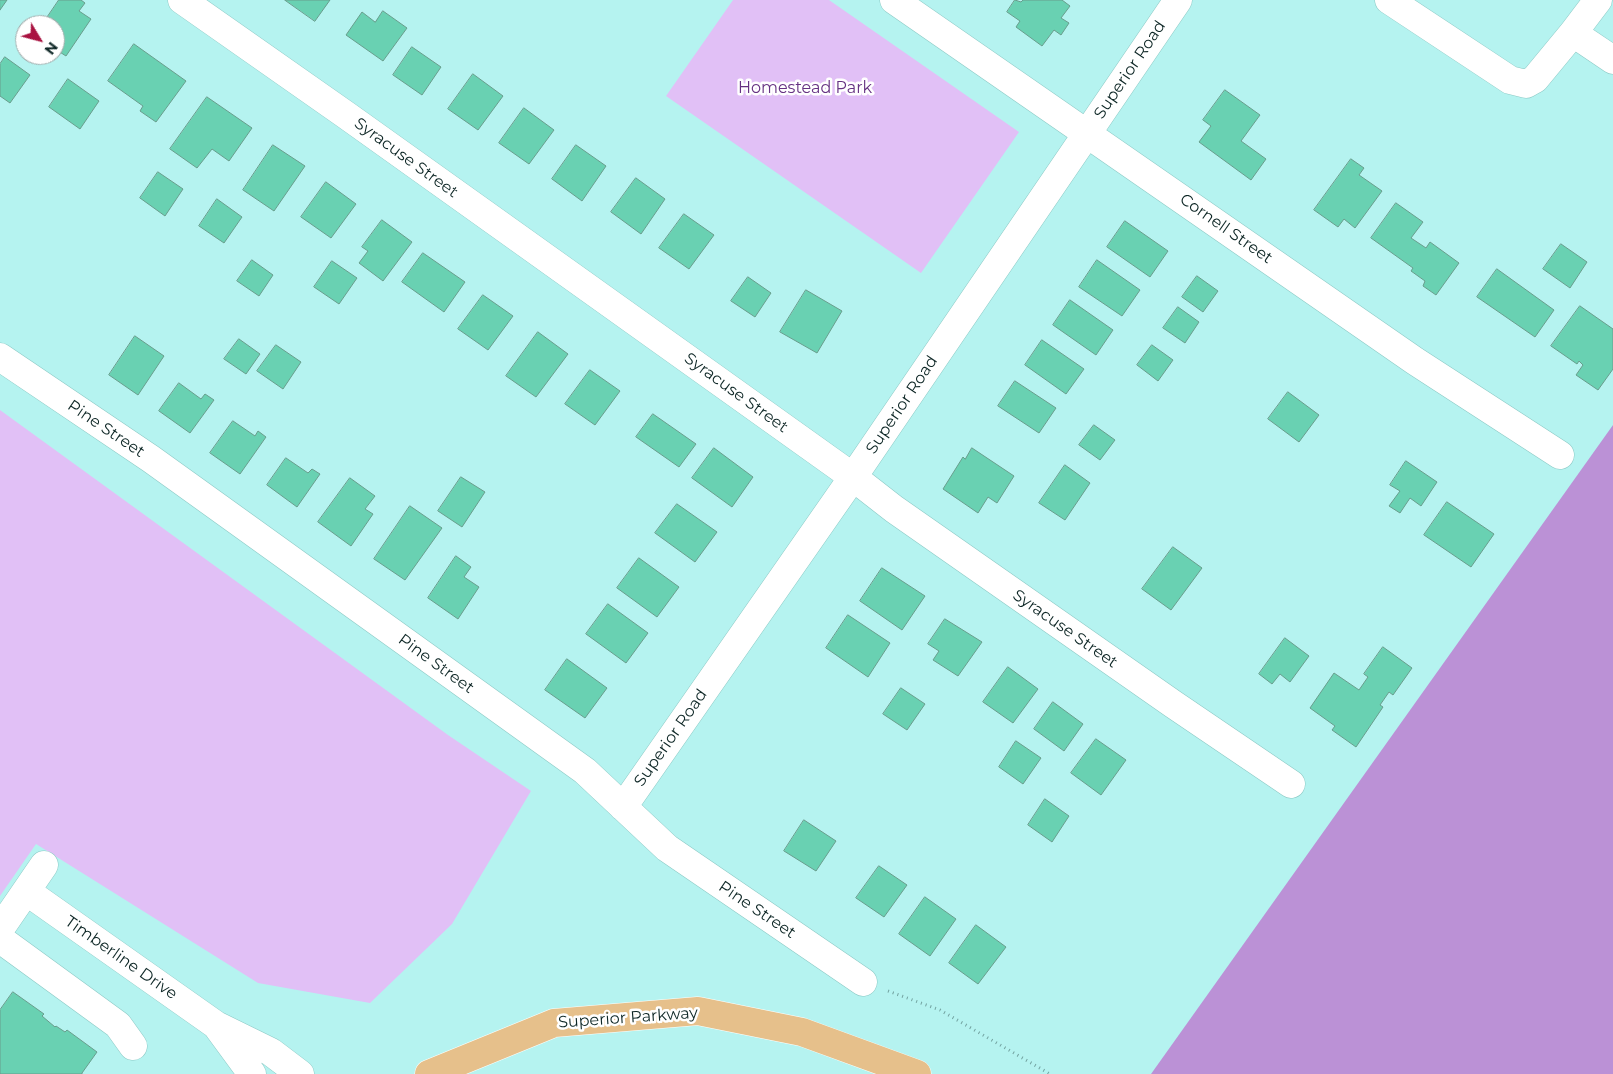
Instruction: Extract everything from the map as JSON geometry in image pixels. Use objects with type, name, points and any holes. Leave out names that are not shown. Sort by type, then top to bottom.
[{"type":"main road","name":"Superior Parkway","points":[[429,1074],[554,1023],[698,1011],[802,1032],[917,1074]]},
{"type":"street","name":"Syracuse Street","points":[[182,0],[354,120],[853,477],[894,509],[1165,699],[1291,784]]},
{"type":"street","name":"Cornell Street","points":[[894,0],[1415,361],[1560,454]]},
{"type":"street","name":"Superior Road","points":[[623,807],[853,477],[1178,0]]},
{"type":"street","points":[[1389,0],[1510,80],[1526,84],[1534,79],[1598,0]]},
{"type":"street","points":[[1573,33],[1613,60]]},
{"type":"street","name":"Pine Street","points":[[0,357],[151,459],[585,771],[666,848],[863,982]]},
{"type":"street","points":[[0,929],[44,865]]},
{"type":"street","name":"Timberline Drive","points":[[26,891],[216,1025],[271,1052],[300,1074]]},
{"type":"street","points":[[0,939],[118,1025],[133,1046]]},
{"type":"street","name":"Timberline Drive","points":[[216,1025],[252,1074]]},
{"type":"path","points":[[863,982],[940,1010],[1050,1074]]},
{"type":"green space","name":"Homestead Park","points":[[733,0],[829,0],[1019,132],[921,273],[666,96]]},
{"type":"green space","points":[[0,410],[448,735],[531,791],[452,924],[370,1003],[258,983],[36,844],[0,896]]},
{"type":"shaded area","points":[[1613,425],[1613,1074],[1151,1074]]},
{"type":"building","points":[[0,0],[7,0],[0,10]]},
{"type":"building","points":[[59,0],[81,0],[85,3],[79,11],[91,19],[66,56],[65,15],[49,15]]},
{"type":"building","points":[[285,0],[330,0],[315,21]]},
{"type":"building","points":[[1015,0],[1021,2],[1023,0],[1062,0],[1070,6],[1061,18],[1069,23],[1061,35],[1054,30],[1042,46],[1016,27],[1020,21],[1007,12]]},
{"type":"building","points":[[383,11],[407,28],[383,61],[346,35],[362,12],[375,22]]},
{"type":"building","points":[[134,44],[186,81],[156,122],[140,111],[143,106],[108,81]]},
{"type":"building","points":[[412,47],[441,67],[422,95],[393,75]]},
{"type":"building","points":[[5,57],[30,75],[10,103],[0,96],[0,64]]},
{"type":"building","points":[[473,74],[503,96],[478,130],[448,109]]},
{"type":"building","points":[[68,79],[99,101],[80,129],[49,107]]},
{"type":"building","points":[[1225,90],[1260,115],[1241,141],[1266,159],[1251,180],[1199,142],[1211,126],[1203,120]]},
{"type":"building","points":[[207,97],[252,128],[229,161],[212,149],[197,168],[170,149]]},
{"type":"building","points":[[524,108],[554,130],[529,164],[499,143]]},
{"type":"building","points":[[273,145],[305,166],[274,211],[243,190]]},
{"type":"building","points":[[576,145],[606,166],[582,201],[552,179]]},
{"type":"building","points":[[1351,159],[1364,168],[1359,175],[1382,191],[1355,228],[1344,219],[1338,227],[1314,210]]},
{"type":"building","points":[[158,172],[183,189],[165,216],[140,198]]},
{"type":"building","points":[[636,178],[665,199],[641,234],[611,212]]},
{"type":"building","points":[[326,182],[356,204],[331,238],[301,217]]},
{"type":"building","points":[[217,199],[242,217],[224,243],[199,226]]},
{"type":"building","points":[[1396,203],[1423,222],[1411,238],[1426,248],[1430,242],[1459,263],[1436,295],[1423,286],[1425,281],[1411,271],[1413,268],[1371,238]]},
{"type":"building","points":[[684,214],[714,235],[689,269],[659,248]]},
{"type":"building","points":[[382,220],[412,242],[383,281],[359,263],[368,251],[362,247]]},
{"type":"building","points":[[1125,221],[1168,251],[1150,277],[1107,247]]},
{"type":"building","points":[[1561,244],[1587,262],[1570,288],[1543,269]]},
{"type":"building","points":[[423,253],[465,282],[444,312],[402,282]]},
{"type":"building","points":[[252,260],[273,275],[259,296],[237,281]]},
{"type":"building","points":[[1097,260],[1140,290],[1122,316],[1079,287]]},
{"type":"building","points":[[332,261],[357,278],[339,304],[314,287]]},
{"type":"building","points":[[1497,269],[1554,310],[1535,337],[1477,297]]},
{"type":"building","points":[[1197,276],[1218,291],[1203,312],[1182,297]]},
{"type":"building","points":[[748,277],[771,293],[755,317],[731,301]]},
{"type":"building","points":[[806,290],[842,311],[817,353],[780,332]]},
{"type":"building","points":[[483,295],[513,316],[488,350],[458,329]]},
{"type":"building","points":[[1070,300],[1113,330],[1096,355],[1053,325]]},
{"type":"building","points":[[1580,306],[1613,329],[1613,369],[1598,390],[1576,375],[1583,365],[1579,361],[1577,364],[1551,346]]},
{"type":"building","points":[[1178,307],[1199,322],[1185,343],[1163,328]]},
{"type":"building","points":[[538,332],[568,354],[536,397],[506,376]]},
{"type":"building","points":[[135,336],[164,356],[138,395],[109,375]]},
{"type":"building","points":[[239,339],[260,354],[246,374],[224,359]]},
{"type":"building","points":[[1042,340],[1084,369],[1066,394],[1025,365]]},
{"type":"building","points":[[276,345],[301,362],[283,389],[257,371]]},
{"type":"building","points":[[1152,345],[1173,360],[1158,381],[1137,365]]},
{"type":"building","points":[[590,370],[620,391],[595,425],[565,404]]},
{"type":"building","points":[[1015,381],[1056,408],[1039,433],[998,406]]},
{"type":"building","points":[[179,383],[201,399],[205,394],[214,400],[190,433],[159,411]]},
{"type":"building","points":[[1288,392],[1319,415],[1299,442],[1268,419]]},
{"type":"building","points":[[653,414],[696,444],[679,467],[636,437]]},
{"type":"building","points":[[233,421],[255,436],[258,431],[266,437],[240,474],[210,453]]},
{"type":"building","points":[[1094,425],[1115,440],[1100,460],[1079,445]]},
{"type":"building","points":[[714,448],[753,477],[732,507],[692,478]]},
{"type":"building","points":[[972,448],[1014,476],[997,503],[988,497],[978,513],[943,489],[963,457],[965,459]]},
{"type":"building","points":[[286,458],[308,473],[312,469],[320,474],[297,507],[267,485]]},
{"type":"building","points":[[1406,461],[1437,482],[1421,506],[1410,498],[1400,513],[1389,506],[1400,491],[1390,485]]},
{"type":"building","points":[[1065,465],[1090,483],[1065,520],[1039,503]]},
{"type":"building","points":[[461,477],[485,492],[462,527],[438,511]]},
{"type":"building","points":[[350,478],[375,496],[365,509],[373,514],[351,546],[318,522]]},
{"type":"building","points":[[1447,502],[1494,534],[1471,567],[1424,535]]},
{"type":"building","points":[[677,504],[717,532],[695,562],[655,533]]},
{"type":"building","points":[[410,506],[442,528],[405,580],[374,559]]},
{"type":"building","points":[[1173,547],[1202,568],[1171,610],[1142,589]]},
{"type":"building","points":[[456,556],[471,567],[464,577],[479,587],[458,619],[428,598]]},
{"type":"building","points":[[639,558],[679,587],[657,617],[617,588]]},
{"type":"building","points":[[882,568],[925,596],[902,630],[860,601]]},
{"type":"building","points":[[608,604],[648,633],[626,663],[586,634]]},
{"type":"building","points":[[848,615],[890,643],[868,677],[826,648]]},
{"type":"building","points":[[945,619],[982,642],[958,676],[933,660],[939,651],[928,644]]},
{"type":"building","points":[[1285,638],[1309,656],[1290,682],[1280,674],[1272,684],[1259,674]]},
{"type":"building","points":[[1383,647],[1412,668],[1393,695],[1389,692],[1380,705],[1383,707],[1356,747],[1332,730],[1335,726],[1310,708],[1334,673],[1359,690],[1368,677],[1364,674]]},
{"type":"building","points":[[567,659],[607,688],[585,718],[545,690]]},
{"type":"building","points":[[1008,667],[1038,689],[1013,723],[983,702]]},
{"type":"building","points":[[901,688],[925,704],[907,730],[883,714]]},
{"type":"building","points":[[1053,702],[1083,724],[1064,751],[1034,729]]},
{"type":"building","points":[[1096,739],[1126,760],[1101,795],[1071,773]]},
{"type":"building","points":[[1016,741],[1041,758],[1023,784],[999,767]]},
{"type":"building","points":[[1045,799],[1069,816],[1052,842],[1028,825]]},
{"type":"building","points":[[804,820],[836,841],[816,871],[784,851]]},
{"type":"building","points":[[879,866],[907,885],[884,917],[856,898]]},
{"type":"building","points":[[925,897],[956,919],[930,956],[899,934]]},
{"type":"building","points":[[976,925],[1006,947],[978,984],[949,963]]},
{"type":"building","points":[[13,992],[44,1014],[42,1016],[55,1027],[65,1032],[67,1030],[97,1052],[82,1074],[0,1074],[0,1010]]}]
